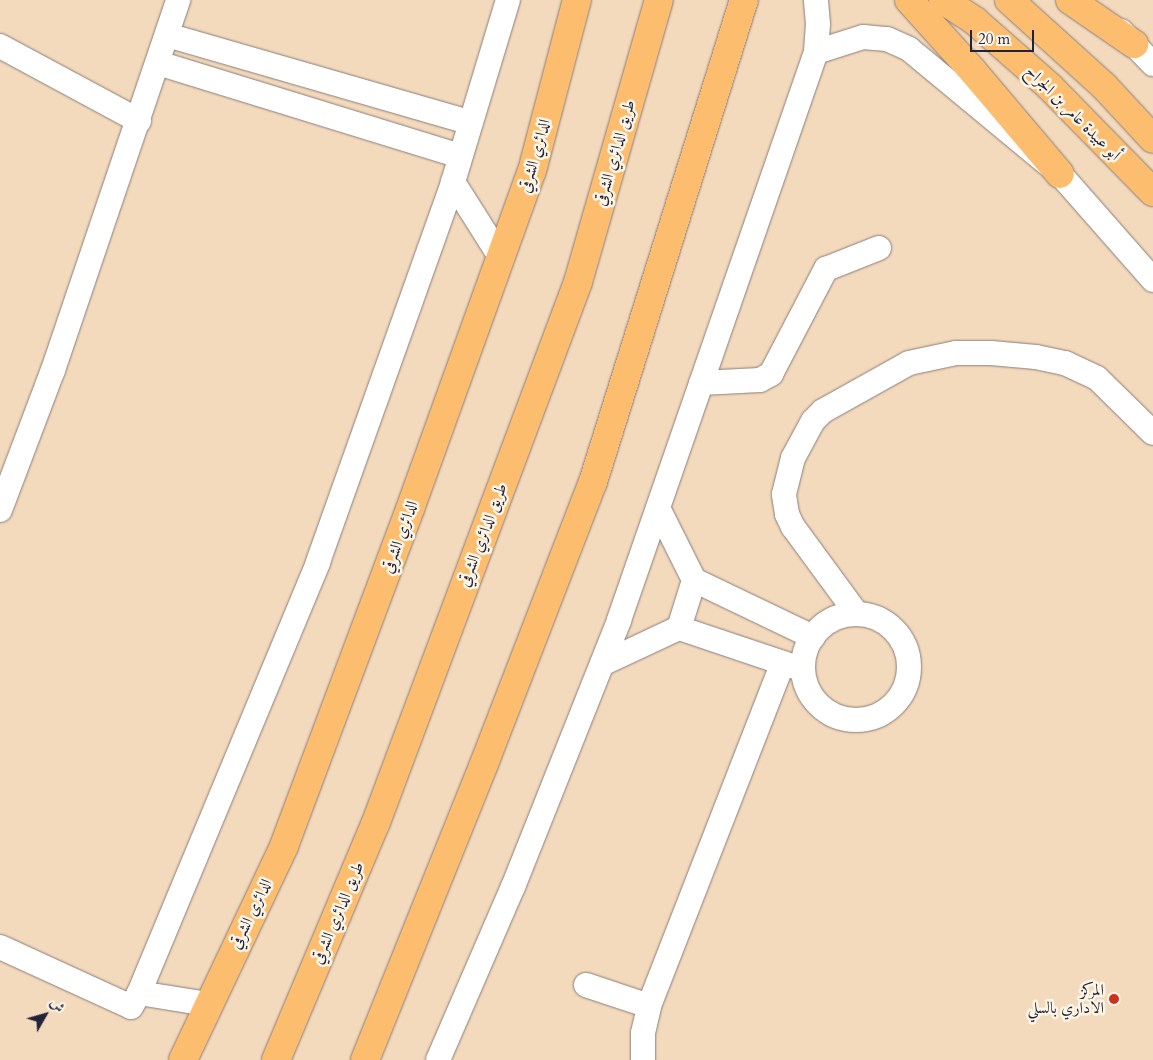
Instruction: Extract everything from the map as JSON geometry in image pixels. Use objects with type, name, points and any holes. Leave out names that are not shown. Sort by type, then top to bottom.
[{"type":"main road","name":"الدائري الشرقي","points":[[183,1060],[284,846],[410,509],[532,171],[577,0]]},
{"type":"main road","name":"طريق الدائري الشرقي","points":[[276,1060],[374,825],[578,282],[659,0]]},
{"type":"main road","points":[[365,1060],[481,773],[593,482],[744,0]]},
{"type":"main road","points":[[909,0],[972,70],[1060,174]]},
{"type":"main road","name":"أبو عبيدة عامر بن الجراح","points":[[943,0],[975,21],[1050,87],[1153,192]]},
{"type":"main road","points":[[1009,0],[1104,86],[1153,139]]},
{"type":"main road","points":[[1070,0],[1134,44]]},
{"type":"street","points":[[0,510],[53,370],[139,121],[178,0]]},
{"type":"street","points":[[0,946],[131,1006],[139,992],[318,562],[453,182],[508,0]]},
{"type":"street","points":[[438,1060],[513,887],[602,664],[658,508],[816,52],[818,24],[816,0]]},
{"type":"street","points":[[1090,0],[1153,64]]},
{"type":"street","points":[[167,35],[470,123]]},
{"type":"street","points":[[816,52],[863,37],[887,39],[909,49],[1060,174],[1153,280]]},
{"type":"street","points":[[0,46],[139,121]]},
{"type":"street","points":[[158,63],[460,156]]},
{"type":"street","points":[[453,182],[501,258]]},
{"type":"street","points":[[701,383],[760,380],[771,374],[826,269],[879,248]]},
{"type":"street","points":[[857,614],[793,527],[784,494],[793,458],[813,421],[823,411],[909,363],[956,353],[991,353],[1036,357],[1065,363],[1097,378],[1153,433]]},
{"type":"street","points":[[658,508],[694,580],[813,637]]},
{"type":"street","points":[[679,628],[694,580]]},
{"type":"street","points":[[602,664],[679,628],[793,666],[817,702],[830,714],[847,720],[865,720],[882,714],[896,703],[905,689],[910,671],[908,654],[901,638],[889,625],[874,617],[857,614],[840,616],[824,624],[793,666],[649,1006],[643,1033],[643,1060]]},
{"type":"street","points":[[586,985],[649,1006]]},
{"type":"street","points":[[139,992],[208,1004]]},
{"type":"place","name":"المركز الاداري بالسلي","points":[[1114,999]]}]
